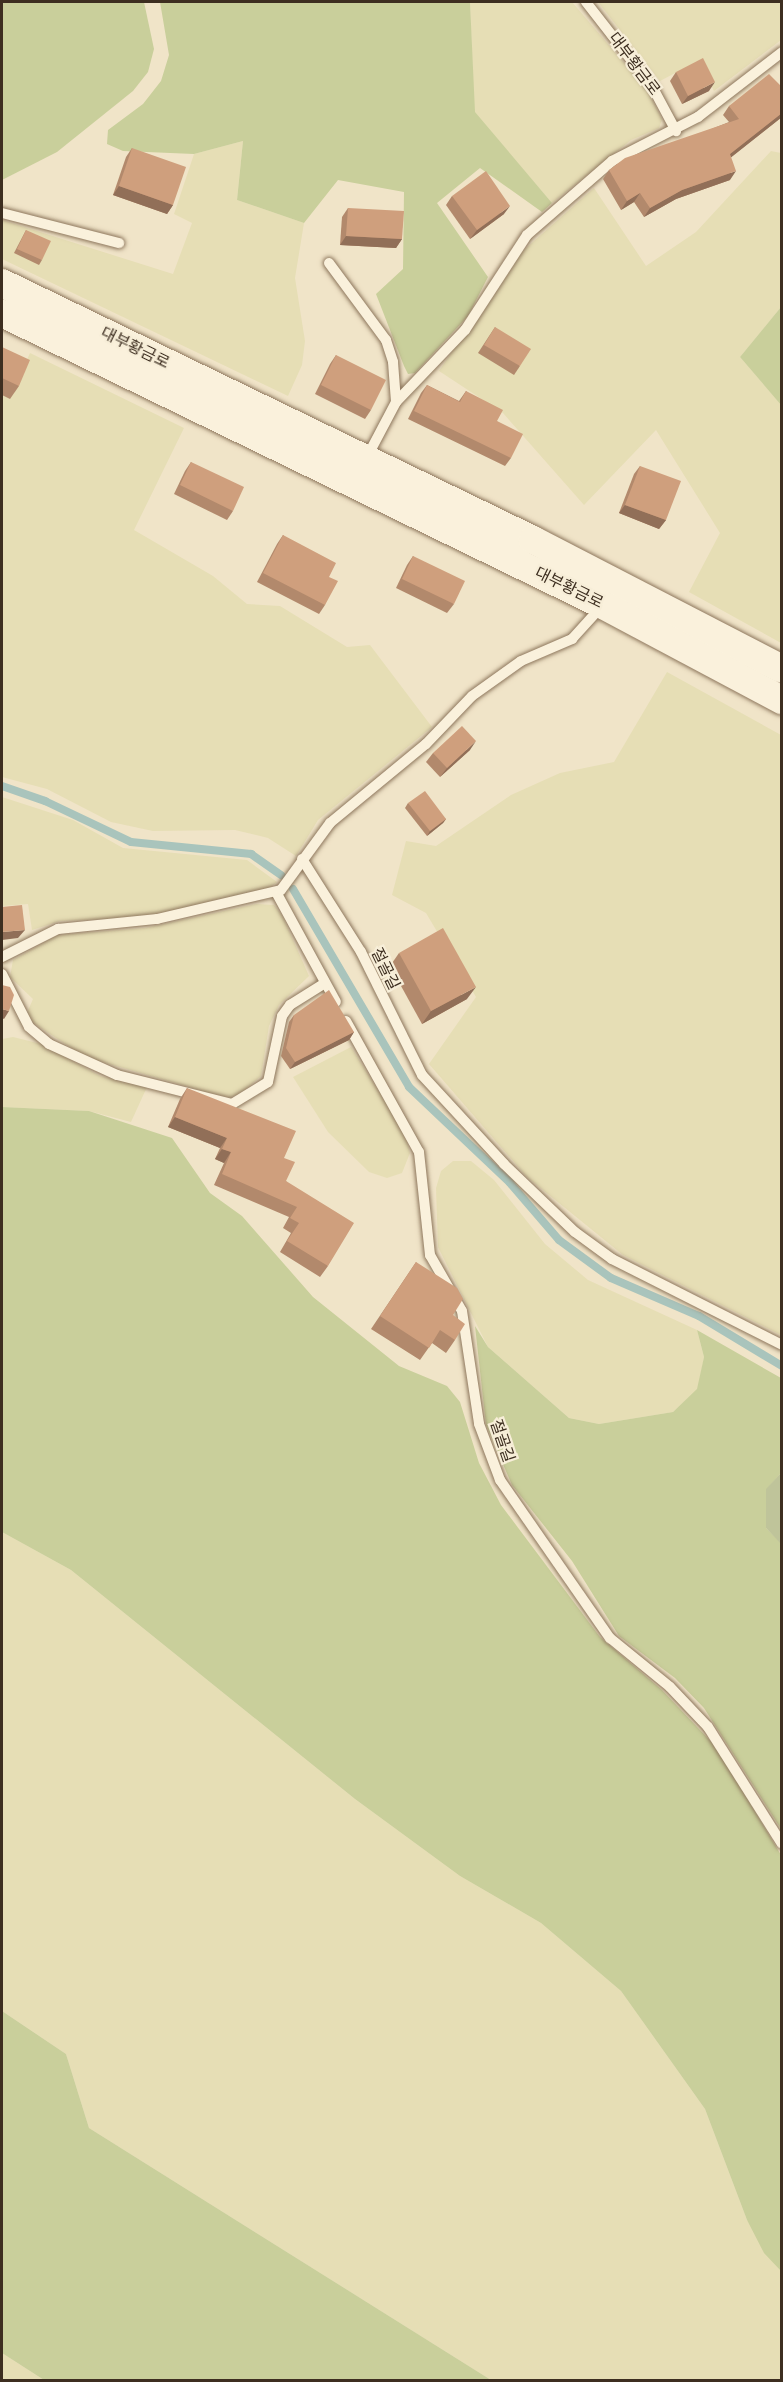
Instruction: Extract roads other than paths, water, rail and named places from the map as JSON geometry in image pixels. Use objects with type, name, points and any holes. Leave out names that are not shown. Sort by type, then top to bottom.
[{"type":"main road","name":"대부황금로","points":[[2,284],[366,460],[609,593],[782,699]]},
{"type":"main road","name":"대부황금로","points":[[2,313],[353,485],[782,669]]},
{"type":"lane","name":"대부황금로","points":[[586,2],[654,88],[676,131]]},
{"type":"lane","points":[[353,485],[396,402],[465,330],[527,235],[612,161],[676,131],[782,52]]},
{"type":"lane","points":[[2,213],[119,243]]},
{"type":"lane","points":[[329,263],[386,340],[396,402]]},
{"type":"lane","points":[[2,957],[58,929],[157,919],[276,892],[330,824],[426,744],[472,696],[521,661],[572,639],[609,593]]},
{"type":"lane","name":"절골길","points":[[302,859],[361,952],[422,1075],[504,1164],[575,1232],[612,1259],[782,1345]]},
{"type":"lane","name":"절골길","points":[[276,892],[419,1152],[430,1255],[462,1311],[479,1424],[500,1480],[610,1638],[670,1687],[708,1727],[782,1844]]},
{"type":"lane","points":[[2,974],[29,1027],[49,1044],[117,1075],[232,1104],[268,1082],[282,1016],[290,1005],[325,982]]},
{"type":"waterway","points":[[2,786],[45,801],[131,842],[251,854],[281,875]]},
{"type":"waterway","points":[[293,889],[409,1087],[510,1183],[559,1240],[611,1278],[699,1316],[782,1366]]}]
